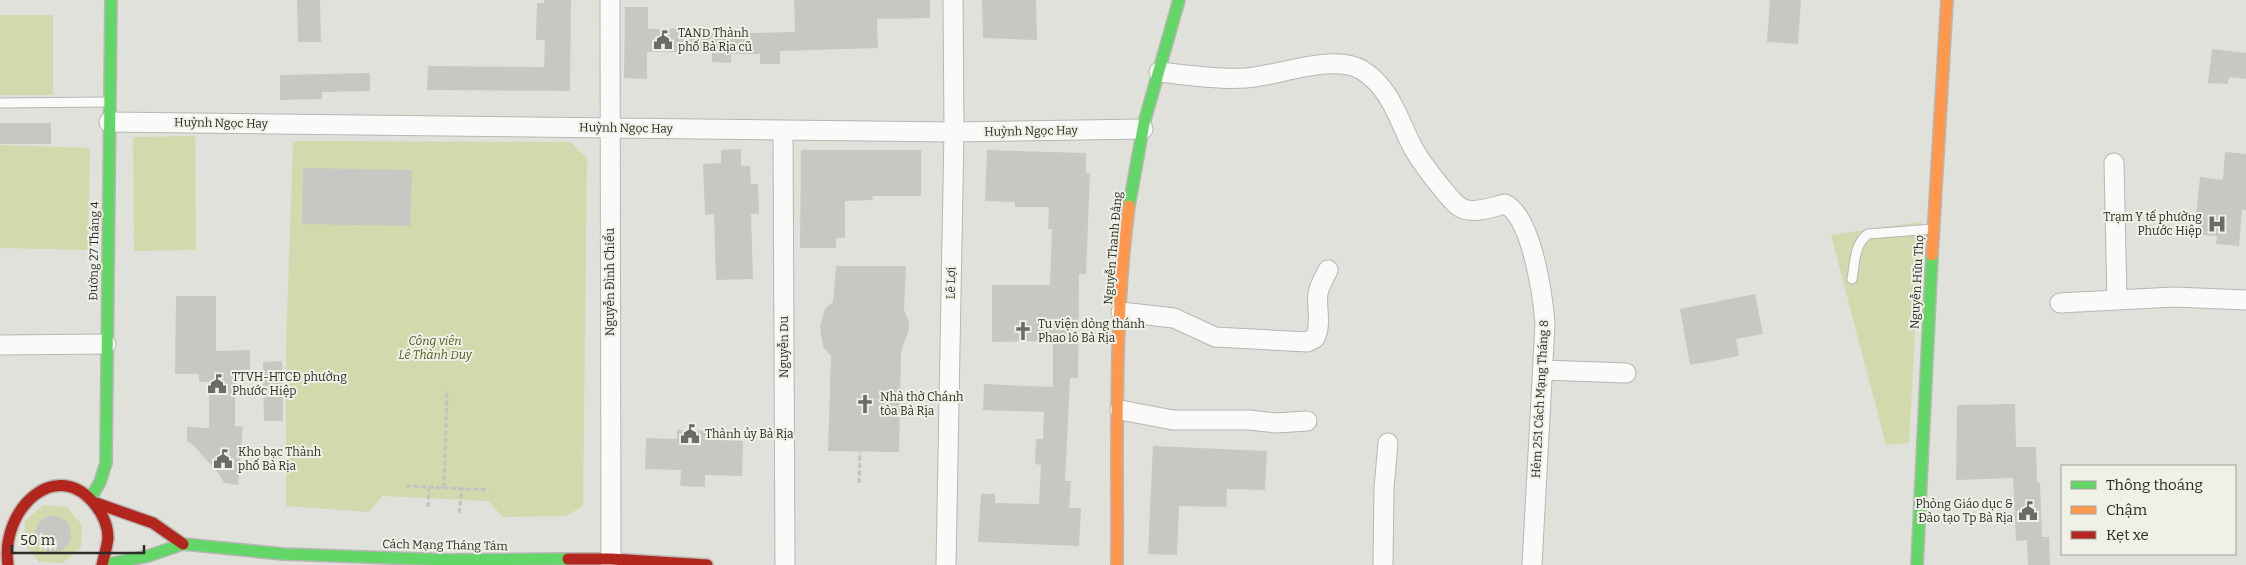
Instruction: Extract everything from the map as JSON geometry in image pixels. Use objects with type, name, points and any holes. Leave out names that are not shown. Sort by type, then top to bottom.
[{"type":"main road","name":"Đường 27 Tháng 4","points":[[93,501],[106,463],[111,0]]},
{"type":"main road","name":"Nguyễn Thanh Đằng","points":[[1117,565],[1121,312],[1126,232],[1135,163],[1142,129],[1179,0]]},
{"type":"main road","name":"Nguyễn Hữu Thọ","points":[[1917,565],[1947,0]]},
{"type":"main road","points":[[8,565],[1,546],[2,529],[8,513],[18,500],[31,490],[46,486],[62,485],[78,490],[93,501],[105,517],[109,533],[108,550],[103,565]]},
{"type":"main road","points":[[93,501],[152,521],[168,530],[183,544]]},
{"type":"main road","name":"Cách Mạng Tháng Tám","points":[[103,565],[148,556],[183,544],[283,559],[448,563],[611,562],[707,565]]},
{"type":"street","name":"Nguyễn Đình Chiểu","points":[[610,0],[611,562]]},
{"type":"street","name":"Lê Lợi","points":[[946,565],[954,132],[953,0]]},
{"type":"street","name":"Hẻm 251 Cách Mạng Tháng 8","points":[[1158,72],[1248,78],[1318,66],[1346,65],[1361,70],[1377,82],[1392,100],[1410,142],[1423,163],[1459,207],[1468,210],[1479,210],[1505,204],[1512,208],[1531,249],[1542,294],[1545,324],[1532,565]]},
{"type":"street","name":"Huỳnh Ngọc Hay","points":[[109,122],[954,132],[1142,129]]},
{"type":"street","name":"Nguyễn Du","points":[[783,130],[785,565]]},
{"type":"street","points":[[2114,163],[2117,299]]},
{"type":"street","points":[[1121,312],[1174,318],[1215,337],[1307,342],[1315,338],[1319,331],[1318,295],[1321,283],[1328,270]]},
{"type":"street","points":[[2060,303],[2174,297],[2246,300]]},
{"type":"street","points":[[0,345],[106,344]]},
{"type":"street","points":[[1543,370],[1626,373]]},
{"type":"street","points":[[1120,410],[1173,420],[1249,420],[1276,423],[1307,421]]},
{"type":"street","points":[[1383,565],[1384,488],[1388,443]]},
{"type":"lane","points":[[0,103],[110,102]]},
{"type":"lane","points":[[1852,279],[1860,240],[1868,234],[1934,229]]},
{"type":"path","points":[[444,488],[447,390]]},
{"type":"path","points":[[859,482],[860,452]]},
{"type":"path","points":[[406,486],[489,490]]},
{"type":"path","points":[[428,507],[430,487]]},
{"type":"path","points":[[460,513],[462,488]]},
{"type":"green space","points":[[0,15],[53,15],[53,95],[0,95]]},
{"type":"green space","points":[[195,136],[196,250],[134,251],[133,137]]},
{"type":"green space","name":"Công viên Lê Thành Duy","points":[[293,141],[570,142],[587,158],[583,506],[566,516],[503,517],[488,501],[382,496],[369,512],[286,506],[286,346]]},
{"type":"green space","points":[[0,145],[90,148],[88,250],[0,248]]},
{"type":"green space","points":[[1921,222],[1909,443],[1886,445],[1831,235]]},
{"type":"green space","points":[[43,505],[67,507],[82,525],[81,548],[63,563],[39,562],[24,544],[25,521]]},
{"type":"building","points":[[297,0],[320,0],[321,42],[298,42]]},
{"type":"building","points":[[544,0],[571,0],[570,91],[427,90],[428,66],[544,67],[545,40],[536,40],[537,3],[544,3]]},
{"type":"building","points":[[794,0],[930,0],[930,18],[877,19],[878,48],[780,51],[780,64],[760,64],[760,54],[731,54],[731,63],[712,62],[712,52],[647,52],[647,79],[624,78],[625,7],[648,7],[648,29],[700,28],[701,34],[795,32]]},
{"type":"building","points":[[982,0],[1036,0],[1037,40],[983,38]]},
{"type":"building","points":[[1770,0],[1801,0],[1798,44],[1767,42]]},
{"type":"building","points":[[2212,49],[2246,53],[2246,79],[2229,77],[2228,84],[2208,83]]},
{"type":"building","points":[[370,73],[370,91],[322,92],[322,99],[280,100],[280,75]]},
{"type":"building","points":[[0,123],[51,123],[51,144],[0,144]]},
{"type":"building","points":[[741,149],[741,166],[750,166],[751,184],[758,184],[759,214],[751,214],[753,279],[716,280],[714,214],[705,215],[703,164],[721,163],[721,150]]},
{"type":"building","points":[[801,150],[921,150],[921,196],[872,196],[873,200],[845,201],[845,238],[836,238],[836,248],[800,248]]},
{"type":"building","points":[[987,150],[1086,153],[1086,173],[1090,173],[1086,274],[1079,274],[1078,378],[1070,378],[1065,481],[1071,481],[1069,508],[1081,508],[1079,546],[978,542],[981,494],[995,494],[995,503],[1039,504],[1041,465],[1035,464],[1036,439],[1043,439],[1044,412],[983,410],[984,384],[1053,387],[1053,341],[992,342],[992,285],[1050,285],[1052,229],[1048,229],[1049,207],[1015,207],[1015,202],[985,201]]},
{"type":"building","points":[[2225,152],[2246,154],[2246,210],[2242,210],[2239,246],[2216,244],[2217,236],[2194,234],[2200,177],[2223,180]]},
{"type":"building","points":[[303,168],[412,170],[410,226],[302,224]]},
{"type":"building","name":"Nhà thờ Chánh tòa Bà Rịa","points":[[836,266],[906,266],[904,310],[909,322],[909,329],[901,352],[899,452],[828,451],[831,356],[823,347],[820,326],[825,309],[833,302]]},
{"type":"building","points":[[1755,294],[1763,334],[1736,339],[1739,356],[1690,365],[1680,309]]},
{"type":"building","points":[[176,296],[216,296],[216,351],[250,350],[250,372],[235,372],[235,426],[243,426],[238,485],[224,483],[219,474],[192,444],[187,441],[187,427],[209,428],[209,382],[199,382],[199,374],[175,374]]},
{"type":"building","points":[[282,361],[283,421],[264,421],[263,362]]},
{"type":"building","points":[[2015,404],[2016,447],[2036,447],[2037,483],[2040,483],[2042,537],[2049,537],[2050,565],[2028,565],[2027,540],[2016,541],[2013,478],[1956,480],[1957,405]]},
{"type":"building","points":[[677,430],[717,431],[717,440],[743,441],[742,476],[705,475],[705,487],[680,486],[681,470],[645,469],[646,438],[677,439]]},
{"type":"building","points":[[1153,446],[1267,451],[1265,490],[1227,489],[1226,507],[1179,506],[1177,555],[1148,554]]},
{"type":"building","points":[[53,516],[60,517],[66,521],[70,527],[70,541],[66,547],[60,551],[53,552],[46,551],[40,547],[36,541],[35,534],[36,527],[40,521],[46,517]]},
{"type":"traffic: fast","points":[[91,498],[100,482],[106,463],[111,0]]},
{"type":"traffic: fast","points":[[1129,206],[1144,123],[1179,0]]},
{"type":"traffic: fast","points":[[1917,565],[1932,255]]},
{"type":"traffic: fast","points":[[104,565],[148,556],[183,544],[283,554],[448,560],[568,559]]},
{"type":"traffic: slow","points":[[1932,255],[1947,0]]},
{"type":"traffic: slow","points":[[1117,565],[1118,341],[1129,206]]},
{"type":"traffic: jam","points":[[8,565],[8,544],[13,525],[22,508],[35,495],[49,487],[65,486],[81,492],[96,506],[103,517],[108,538],[102,565]]},
{"type":"traffic: jam","points":[[96,503],[153,523],[183,544]]},
{"type":"traffic: jam","points":[[568,559],[611,559],[707,565]]},
{"type":"place","name":"TAND Thành phố Bà Rịa cũ","points":[[663,40]]},
{"type":"place","name":"Trạm Y tế phường Phước Hiệp","points":[[2217,224]]},
{"type":"place","name":"Tu viện dòng thánh Phao lô Bà Rịa","points":[[1023,331]]},
{"type":"place","name":"TTVH-HTCĐ phường Phước Hiệp","points":[[217,384]]},
{"type":"place","name":"Nhà thờ Chánh tòa Bà Rịa","points":[[865,404]]},
{"type":"place","name":"Thành ủy Bà Rịa","points":[[690,434]]},
{"type":"place","name":"Kho bạc Thành phố Bà Rịa","points":[[223,459]]},
{"type":"place","name":"Phòng Giáo dục & Đào tạo Tp Bà Rịa","points":[[2028,511]]}]
